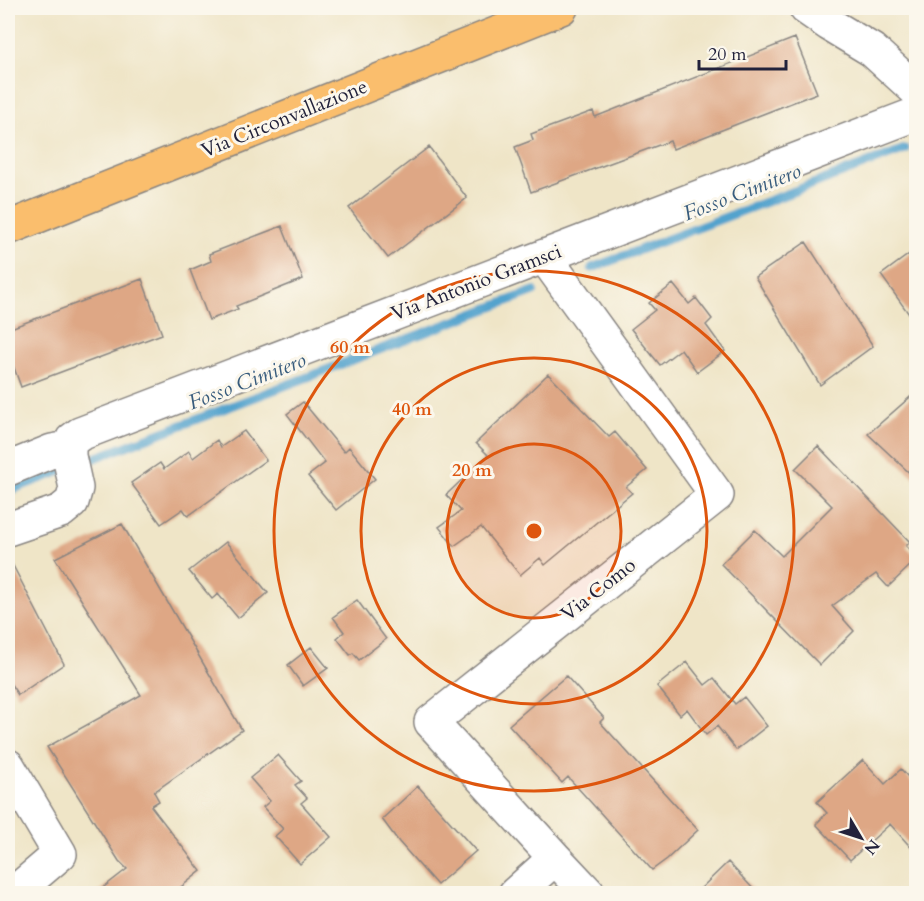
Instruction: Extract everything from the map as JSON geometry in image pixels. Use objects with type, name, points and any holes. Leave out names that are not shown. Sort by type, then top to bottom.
[{"type":"main road","name":"Via Circonvallazione","points":[[8,228],[561,8]]},
{"type":"street","points":[[806,8],[872,50],[916,90]]},
{"type":"street","points":[[847,8],[872,50]]},
{"type":"street","name":"Via Antonio Gramsci","points":[[8,469],[52,451],[69,452],[72,440],[80,434],[916,114]]},
{"type":"street","name":"Via Como","points":[[544,256],[717,495],[431,722],[589,894]]},
{"type":"street","points":[[8,529],[61,511],[72,502],[76,488],[69,452]]},
{"type":"street","points":[[8,766],[60,854],[13,894]]},
{"type":"street","points":[[515,894],[555,858]]},
{"type":"building","points":[[795,38],[817,93],[673,149],[670,141],[531,192],[515,147],[533,140],[531,134],[593,111],[595,117]]},
{"type":"building","points":[[429,147],[467,198],[388,258],[349,208]]},
{"type":"building","points":[[282,226],[303,279],[236,306],[238,309],[209,320],[190,270],[211,261],[209,254]]},
{"type":"building","points":[[806,242],[873,346],[820,385],[755,277]]},
{"type":"building","points":[[916,249],[916,324],[881,275]]},
{"type":"building","points":[[142,279],[162,334],[21,387],[8,351],[8,329]]},
{"type":"building","points":[[673,284],[689,304],[696,298],[712,319],[706,325],[725,351],[697,372],[681,349],[660,365],[631,329],[655,310],[649,303]]},
{"type":"building","points":[[548,374],[609,437],[615,432],[647,470],[626,487],[632,493],[545,565],[540,558],[520,575],[481,527],[454,546],[439,527],[461,511],[446,495],[488,455],[476,443]]},
{"type":"building","points":[[916,392],[916,479],[868,434]]},
{"type":"building","points":[[303,402],[344,452],[349,447],[375,479],[336,510],[308,476],[325,463],[287,414]]},
{"type":"building","points":[[244,431],[266,460],[188,516],[183,509],[161,524],[131,483],[160,463],[164,469],[189,451],[193,458],[217,440],[221,447]]},
{"type":"building","points":[[818,446],[910,542],[906,546],[916,556],[916,560],[888,587],[876,574],[832,606],[854,631],[820,665],[721,564],[755,530],[782,556],[832,506],[795,469]]},
{"type":"building","points":[[122,524],[242,730],[154,792],[159,801],[151,806],[201,871],[172,894],[95,894],[127,869],[119,861],[47,747],[141,695],[55,558]]},
{"type":"building","points":[[226,542],[268,593],[238,618],[218,594],[212,599],[189,571]]},
{"type":"building","points":[[8,556],[64,664],[18,695],[8,680]]},
{"type":"building","points":[[357,600],[386,639],[359,660],[353,653],[350,655],[337,638],[344,632],[333,617]]},
{"type":"building","points":[[311,647],[328,668],[303,686],[288,665]]},
{"type":"building","points":[[687,662],[705,685],[714,678],[735,704],[744,697],[767,726],[736,750],[717,726],[706,735],[687,709],[680,715],[657,686]]},
{"type":"building","points":[[566,676],[604,718],[600,722],[698,830],[652,870],[568,777],[562,783],[509,725]]},
{"type":"building","points":[[278,755],[301,781],[295,785],[307,798],[301,803],[331,837],[300,864],[275,836],[283,829],[263,807],[270,801],[250,778]]},
{"type":"building","points":[[863,760],[885,784],[901,769],[916,786],[916,853],[890,824],[850,860],[816,824],[827,813],[817,802]]},
{"type":"building","points":[[418,786],[476,851],[437,885],[382,819]]},
{"type":"building","points":[[728,862],[758,894],[695,894]]},
{"type":"waterway","name":"Fosso Cimitero","points":[[592,268],[905,149]]},
{"type":"waterway","name":"Fosso Cimitero","points":[[8,491],[534,291]]}]
